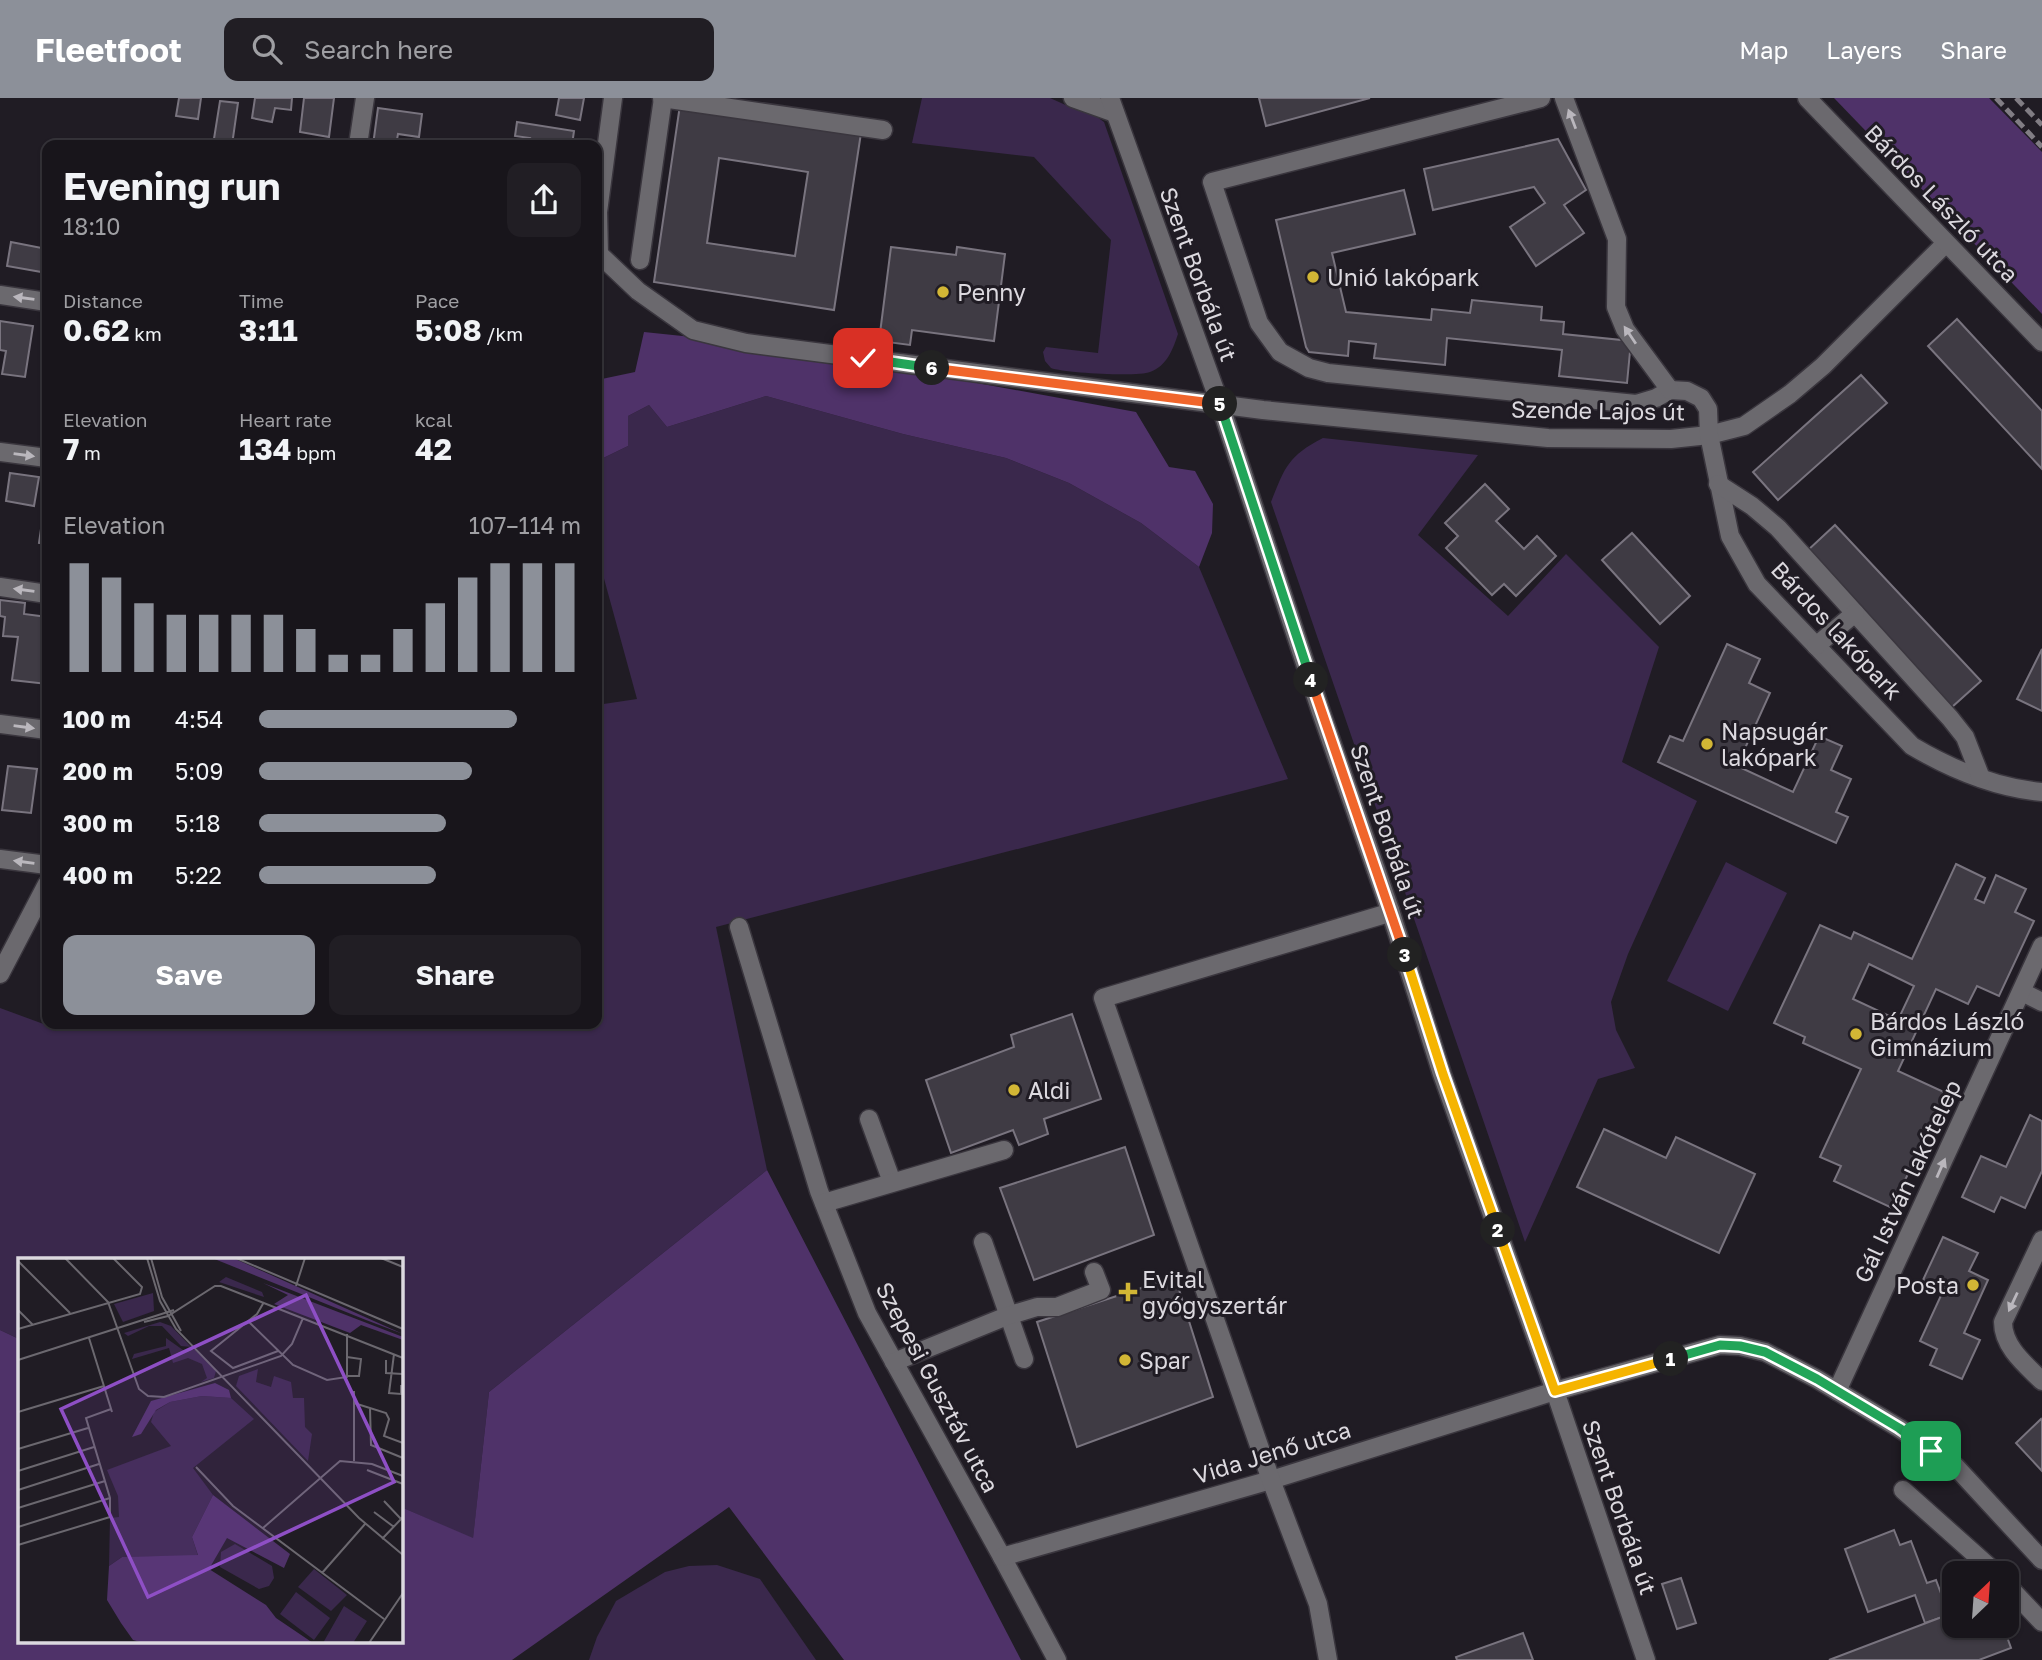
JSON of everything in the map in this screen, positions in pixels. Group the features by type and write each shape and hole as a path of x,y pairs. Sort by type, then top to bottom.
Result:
{"street":[{"path":"359,140 365,98"},
{"name":"Szende Lajos út","path":"602,179 612,98"},
{"path":"640,260 662,98 883,130"},
{"path":"1073,98 1113,106"},
{"path":"1541,98 1478,105 1212,182 1259,323 1280,352 1308,368 1328,373 1636,404 1670,390 1625,329 1616,307 1617,239 1564,98"},
{"name":"Bárdos László utca","path":"1807,98 2042,342"},
{"name":"Szent Borbála út","path":"1113,106 1220,404 1443,1074 1646,1660"},
{"name":"Szende Lajos út","path":"602,258 638,291 693,330 746,342 1220,404 1548,438 1649,439 1709,435 1744,426 1824,366 1945,244"},
{"path":"0,295 42,301"},
{"name":"Bárdos lakópark","path":"1670,390 1687,391 1701,398 1708,409 1709,435 1730,536 1757,584 1912,746 1937,760 1981,778 2042,792"},
{"path":"0,452 42,457"},
{"path":"1718,484 1752,506 1778,528 1855,613 1965,737 1981,778"},
{"path":"0,587 42,593"},
{"path":"1816,646 1855,613"},
{"path":"0,724 42,729"},
{"path":"0,859 42,865"},
{"path":"0,974 42,894"},
{"path":"1328,1660 1318,1604 1271,1480 1103,998 1382,915 1390,910"},
{"name":"Szepesi Gusztáv utca","path":"739,927 824,1203 867,1313 1057,1660"},
{"name":"Gál István lakótelep","path":"1837,1391 2042,946"},
{"path":"2022,992 2042,1002"},
{"path":"869,1119 892,1182"},
{"path":"824,1203 1004,1150"},
{"path":"2042,1240 2003,1322 2003,1332 2009,1344 2042,1381"},
{"path":"983,1241 1024,1359"},
{"path":"894,1362 1007,1316 1037,1307 1058,1307 1101,1290 1094,1272"},
{"name":"Vida Jenő utca","path":"1002,1556 1271,1480 1555,1391 1720,1345 1765,1352 1899,1428 1956,1467 2042,1560"},
{"path":"1903,1490 1983,1561"},
{"path":"2020,1599 2042,1622"}],"shaded area":[{"path":"922,98 1050,98 1079,111 1090,112 1104,122 1178,334 1161,366 1150,372 1131,374 1085,373 1051,368 1045,361 1043,352 1046,347 1098,353 1111,240 1034,157 912,143"},
{"path":"1834,98 1989,98 2042,152 2042,314"},
{"path":"644,332 769,345 1136,412 1169,467 1195,471 1213,504 1212,533 1199,567 1141,523 1069,483 1006,458 903,434 766,396 667,427 649,405 628,416 628,446 602,459 602,379 635,372"},
{"path":"766,396 903,434 1006,458 1069,483 1141,523 1199,567 1288,779 716,927 767,1170 489,1392 473,1539 402,1507 402,1258 18,1258 18,1339 0,1330 0,1008 42,1023 42,1029 602,1029 602,704 637,699 602,571 602,459 628,446 628,416 649,405 667,427"},
{"path":"1323,438 1478,455 1418,535 1508,616 1566,554 1659,647 1622,762 1697,801 1628,954 1611,1002 1616,1030 1635,1068 1598,1079 1525,1242 1271,502 1289,464 1302,451"},
{"path":"1726,862 1787,893 1728,1011 1667,981"},
{"path":"767,1170 1021,1660 844,1660 729,1507 512,1660 0,1660 0,1330 18,1339 18,1642 402,1642 402,1507 473,1538 489,1392"},
{"path":"717,1565 760,1579 816,1660 589,1660 597,1637 616,1601 665,1572 689,1566"}],"building":[{"path":"179,98 201,98 198,119 176,116"},
{"path":"255,98 292,98 291,110 275,108 272,122 252,118"},
{"path":"304,98 334,98 329,137 300,132"},
{"path":"559,98 584,98 580,120 556,115"},
{"path":"1259,98 1370,98 1266,126"},
{"path":"220,101 238,103 233,140 214,140"},
{"path":"680,105 861,133 834,310 654,282","holes":["719,158 808,172 795,256 707,243"]},
{"path":"378,108 422,114 419,137 398,134 397,140 374,140"},
{"path":"517,122 574,131 573,140 529,140 515,136"},
{"name":"Unió lakópark","path":"1558,139 1586,190 1564,205 1584,233 1536,266 1510,227 1545,203 1534,187 1433,210 1424,169"},
{"name":"Unió lakópark","path":"1404,190 1415,234 1332,253 1346,312 1431,320 1432,309 1470,313 1472,300 1542,307 1541,320 1564,322 1563,334 1631,341 1627,383 1559,376 1562,350 1447,338 1445,365 1374,358 1376,344 1349,341 1348,356 1309,352 1276,220"},
{"path":"11,242 42,248 42,272 7,266"},
{"name":"Penny","path":"891,247 956,255 957,247 1005,254 994,341 912,330 910,345 879,341"},
{"path":"1957,319 2042,411 2042,469 1928,346"},
{"path":"0,321 33,326 25,377 2,374 6,351 0,350"},
{"path":"1861,375 1887,403 1778,500 1753,472"},
{"path":"10,473 39,477 34,506 6,501"},
{"path":"1485,484 1509,509 1496,521 1524,549 1537,536 1556,556 1516,596 1504,584 1492,595 1446,548 1458,536 1445,523"},
{"path":"42,522 42,543 39,543"},
{"path":"1835,525 1981,681 1952,707 1807,551"},
{"path":"1632,533 1690,596 1660,624 1602,560"},
{"path":"0,600 25,603 24,614 42,616 42,683 12,680 18,637 3,636 5,617 0,616"},
{"name":"Napsugár lakópark","path":"1727,644 1760,659 1749,683 1770,693 1737,766 1793,792 1819,736 1842,746 1831,770 1851,779 1836,812 1848,817 1836,843 1658,762 1670,736 1683,741"},
{"path":"2042,649 2042,711 2017,699"},
{"path":"8,766 37,769 31,813 2,810"},
{"name":"Bárdos László Gimnázium","path":"1956,864 1985,878 1975,899 1984,903 1996,875 2026,889 2015,912 2034,921 1999,996 1977,986 1968,1004 1936,989 1898,1071 1946,1093 1892,1208 1834,1181 1841,1166 1820,1157 1861,1069 1803,1043 1805,1037 1774,1023 1820,925 1851,939 1854,932 1912,959","holes":["1869,964 1914,986 1898,1020 1853,999"]},
{"name":"Aldi","path":"1072,1014 1101,1099 1044,1119 1048,1134 1019,1145 1013,1130 951,1153 926,1080 1014,1047 1011,1035"},
{"path":"2030,1115 2042,1121 2042,1171 2025,1208 2001,1197 1994,1212 1962,1197 1981,1156 2006,1167"},
{"path":"1604,1129 1666,1158 1676,1137 1755,1174 1719,1253 1577,1187"},
{"path":"1125,1147 1154,1235 1034,1280 1000,1188"},
{"path":"1943,1237 1978,1253 1969,1271 1988,1280 1964,1333 1980,1340 1962,1379 1930,1365 1937,1349 1920,1341 1944,1289 1923,1280"},
{"name":"Spar","path":"1175,1277 1213,1397 1077,1447 1037,1322"},
{"path":"2041,1419 2042,1421 2042,1471 2016,1443"},
{"path":"1894,1530 1900,1545 1911,1541 1927,1583 1936,1580 1942,1596 1942,1617 1925,1623 1915,1595 1868,1612 1845,1549"},
{"path":"1681,1578 1696,1623 1677,1629 1662,1584"},
{"path":"1942,1617 1942,1638 2007,1638 2011,1648 1979,1660 1829,1660"},
{"path":"1523,1633 1533,1660 1457,1660 1456,1657"}],"railway":[{"path":"1996,98 2042,147"},
{"path":"2016,98 2042,125"}],"place":[{"name":"Unió lakópark","path":"1313,277"},
{"name":"Penny","path":"943,292"},
{"name":"Napsugár lakópark","path":"1707,744"},
{"name":"Bárdos László Gimnázium","path":"1856,1034"},
{"name":"Aldi","path":"1014,1090"},
{"name":"Posta","path":"1973,1285"},
{"name":"Evital gyógyszertár","path":"1128,1292"},
{"name":"Spar","path":"1125,1360"}],"route":[{"path":"863,358 1220,404 1443,1074 1555,1391 1720,1345 1740,1346 1765,1352 1790,1364 1899,1428 1931,1451"}]}
